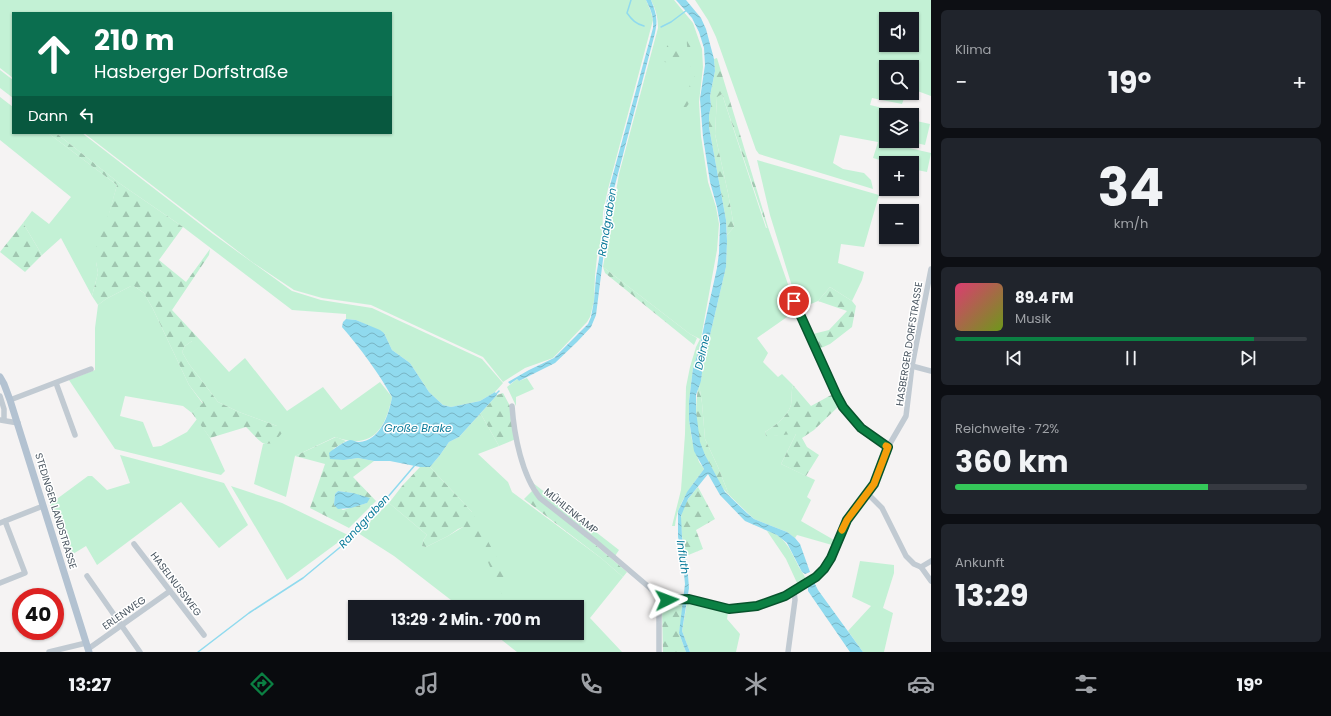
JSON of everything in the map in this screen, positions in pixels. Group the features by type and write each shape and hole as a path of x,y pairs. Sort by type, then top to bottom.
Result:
{"main road":[{"name":"STEDINGER LANDSTRASSE","path":"0,378 4,384 18,423 87,648"}],"street":[{"name":"HASBERGER DORFSTRASSE","path":"794,591 816,577 824,569 831,558 847,520 868,494 874,484 888,447 906,416 912,366 931,269"},
{"path":"794,301 843,407 861,428 888,447"},
{"path":"912,366 931,371"},
{"path":"10,400 91,369"},
{"path":"56,383 74,434"},
{"path":"0,396 4,409 2,420 18,423"},
{"name":"MÜHLENKAMP","path":"512,406 513,419 525,471 533,490 540,498 596,542 650,588 664,602"},
{"path":"868,494 882,508 906,556 914,564 921,567 931,581"},
{"path":"0,583 25,573 2,522 44,506"},
{"name":"HASELNUSSWEG","path":"134,544 204,635"},
{"path":"921,567 931,561"},
{"path":"87,576 140,652"},
{"name":"ERLENWEG","path":"87,648 170,591"},
{"path":"660,652 660,608 667,600 689,599 729,609 757,606 785,596 794,591 795,600 788,652"},
{"path":"49,652 87,648"}],"green space":[{"path":"0,0 646,0 653,20 603,212 602,240 597,257 594,301 590,317 553,358 525,368 503,382 483,357 371,305 322,298 294,290 252,262 85,134 392,134 392,12 12,12 12,77 0,68"},
{"path":"651,0 674,0 693,23 702,49 703,67 699,102 701,136 708,182 716,207 719,224 717,250 699,349 693,368 689,401 689,420 692,440 699,462 704,469 682,503 676,518 675,526 672,526 681,490 685,434 686,387 690,367 700,339 690,334 603,267 619,174 658,28 658,21"},
{"path":"695,0 931,0 931,96 919,92 919,60 879,60 879,99 872,98 870,105 883,108 879,108 879,148 909,148 931,153 927,172 919,170 919,156 879,156 879,160 873,158 878,142 840,135 833,163 843,169 864,173 871,180 873,189 759,154 756,150 716,37 708,20"},
{"path":"687,36 689,37 694,61 695,88 690,102 679,114 691,81"},
{"path":"673,42 679,46 684,54 682,60 671,64 662,61 663,53 669,43"},
{"path":"717,58 768,227 767,228 722,94 717,97 715,134 734,227 727,235 726,220 709,127 711,106 710,96 715,71 714,59"},
{"path":"0,70 12,79 12,97 0,88"},
{"path":"722,94 766,228 768,227 797,310 757,338 768,353 763,362 778,377 782,374 793,385 791,405 787,413 773,427 765,432 766,436 796,434 781,464 815,480 807,497 811,500 801,521 834,540 832,545 797,535 795,538 787,532 754,519 729,495 705,439 699,384 701,381 703,365 726,267 727,235 734,227 715,134 717,96"},
{"path":"0,97 12,106 12,134 49,134 117,185 96,262 98,273 92,296 61,238 42,255 23,223 32,211 49,224 71,197 0,140"},
{"path":"882,100 903,100 902,104"},
{"path":"919,122 930,124 925,145 919,144"},
{"path":"49,134 57,134 119,183 183,227 159,260 186,282 210,249 209,255 172,310 201,341 192,341 185,346 182,352 189,364 218,402 239,412 277,426 282,433 271,443 263,443 246,427 210,438 192,413 203,403 189,385 144,293 134,286 131,286 106,299 98,305 92,296 98,273 96,246 109,213 117,185"},
{"path":"57,134 83,134 213,234 292,291 321,300 372,308 482,359 503,383 495,392 480,401 451,407 443,405 429,392 410,363 392,350 384,333 356,320 346,319 346,314 292,310 183,227 119,183"},
{"path":"757,160 879,195 864,247 841,244 838,263 864,272 862,280 852,301 830,287 818,301 799,309 770,215"},
{"path":"23,223 42,255 25,272 0,252"},
{"path":"603,267 697,338 694,345 605,273"},
{"path":"131,286 134,286 144,293 189,385 203,404 192,413 183,406 125,396 120,416 143,422 153,447 161,446 187,432 197,419 210,438 225,471 221,475 115,449 69,380 95,370 95,328 98,305 106,299"},
{"path":"830,287 852,301 856,306 852,327 830,344 819,349 813,334 829,330 847,311 818,301"},
{"path":"192,341 201,341 229,372 245,358 287,411 323,387 341,410 380,382 392,397 389,409 380,428 374,435 367,439 358,441 335,437 295,456 286,497 254,484 263,444 269,444 277,426 239,412 218,402 189,364 182,352 185,346"},
{"path":"527,378 534,389 516,397 516,406 507,387 517,379 519,381"},
{"path":"699,384 705,439 729,495 724,490 704,454 700,443 696,414"},
{"path":"793,385 811,406 833,394 840,405 814,430 802,438 807,447 819,455 806,476 781,464 796,434 766,436 765,432 773,427 787,413 791,405"},
{"path":"503,393 510,406 516,439 499,446 482,416 479,415 497,395"},
{"path":"479,415 482,416 499,446 478,454 508,482 512,492 601,558 623,577 590,618 622,652 517,652 502,640 584,640 584,600 451,600 394,556 358,533 389,503 427,535 422,546 426,547 463,527 472,512 430,467 449,442 459,437"},
{"path":"336,437 346,441 333,449 344,460 358,458 374,461 353,477 376,501 349,528 310,508 325,464 295,456","holes":["338,491 353,493 367,503 343,510 334,505 335,494"]},
{"path":"120,455 224,483 248,525 219,548 181,502 97,565 86,546 68,557 50,504 88,476 92,476 107,490 130,483"},
{"path":"420,467 430,467 472,512 508,578 505,594 502,594 484,553 463,527 426,547 422,546 427,535 389,503 402,486"},
{"path":"533,483 619,550 615,556 543,499"},
{"path":"231,486 282,503 348,535 287,580"},
{"path":"698,487 715,519 696,530 703,549 686,556 681,528 681,516 687,501"},
{"path":"532,491 627,572 623,577 601,558 524,499"},
{"path":"767,531 778,536 786,543 806,580 798,585 786,559"},
{"path":"860,561 894,565 894,573 883,608 893,613 884,652 863,652 848,631 871,606 852,597"},
{"path":"669,602 684,602 679,633 686,652 663,652 662,609"},
{"path":"687,603 728,612 727,619 740,634 736,652 690,652 682,631"}],"water":[{"path":"646,0 651,0 653,5 656,16 656,28 610,204 596,315 591,327 555,363 519,381 517,379 510,384 508,382 554,358 588,324 591,317 609,189 653,28 652,14"},
{"path":"676,0 686,0 701,18 706,29 714,59 715,71 710,96 711,106 709,127 726,220 726,267 703,365 701,381 696,395 696,411 700,442 705,455 725,492 754,519 787,532 795,538 800,544 810,572 805,574 802,572 787,543 777,535 745,521 720,495 708,474 688,499 681,516 682,537 687,563 689,588 682,631 690,652 686,652 679,633 685,584 682,554 678,537 678,511 687,492 704,469 694,451 689,420 689,401 693,368 699,349 717,268 720,224 710,182 703,137 700,99 705,65 704,48 699,32 692,18"},
{"name":"Große Brake","path":"346,319 356,320 384,333 392,350 410,363 429,392 443,405 451,407 480,401 495,392 497,395 459,437 449,442 430,467 420,467 390,461 374,461 358,458 344,460 330,459 329,453 342,443 350,440 359,442 366,441 378,432 386,419 392,397 369,361 342,327 343,322"},
{"path":"338,491 353,493 370,498 367,503 351,508 338,509 334,505 335,494"},
{"path":"811,576 818,590 863,652 850,652 808,591 806,578"}],"waterway":[{"path":"631,0 627,13 634,21 644,26"},
{"path":"661,27 671,22 687,10"},
{"name":"Randgraben","path":"495,395 499,391"},
{"name":"Randgraben","path":"198,652 249,613 303,578 350,539 415,465"}],"slow traffic":[{"path":"842,530 847,520 868,494 874,484 888,447 886,446"}],"route":[{"path":"667,600 689,599 729,609 757,606 785,596 816,577 824,569 831,558 847,520 868,494 874,484 888,447 861,428 843,407 794,301"}],"water label":[{"name":"Delme","path":"702,352"},
{"name":"Influth","path":"683,557"}]}
